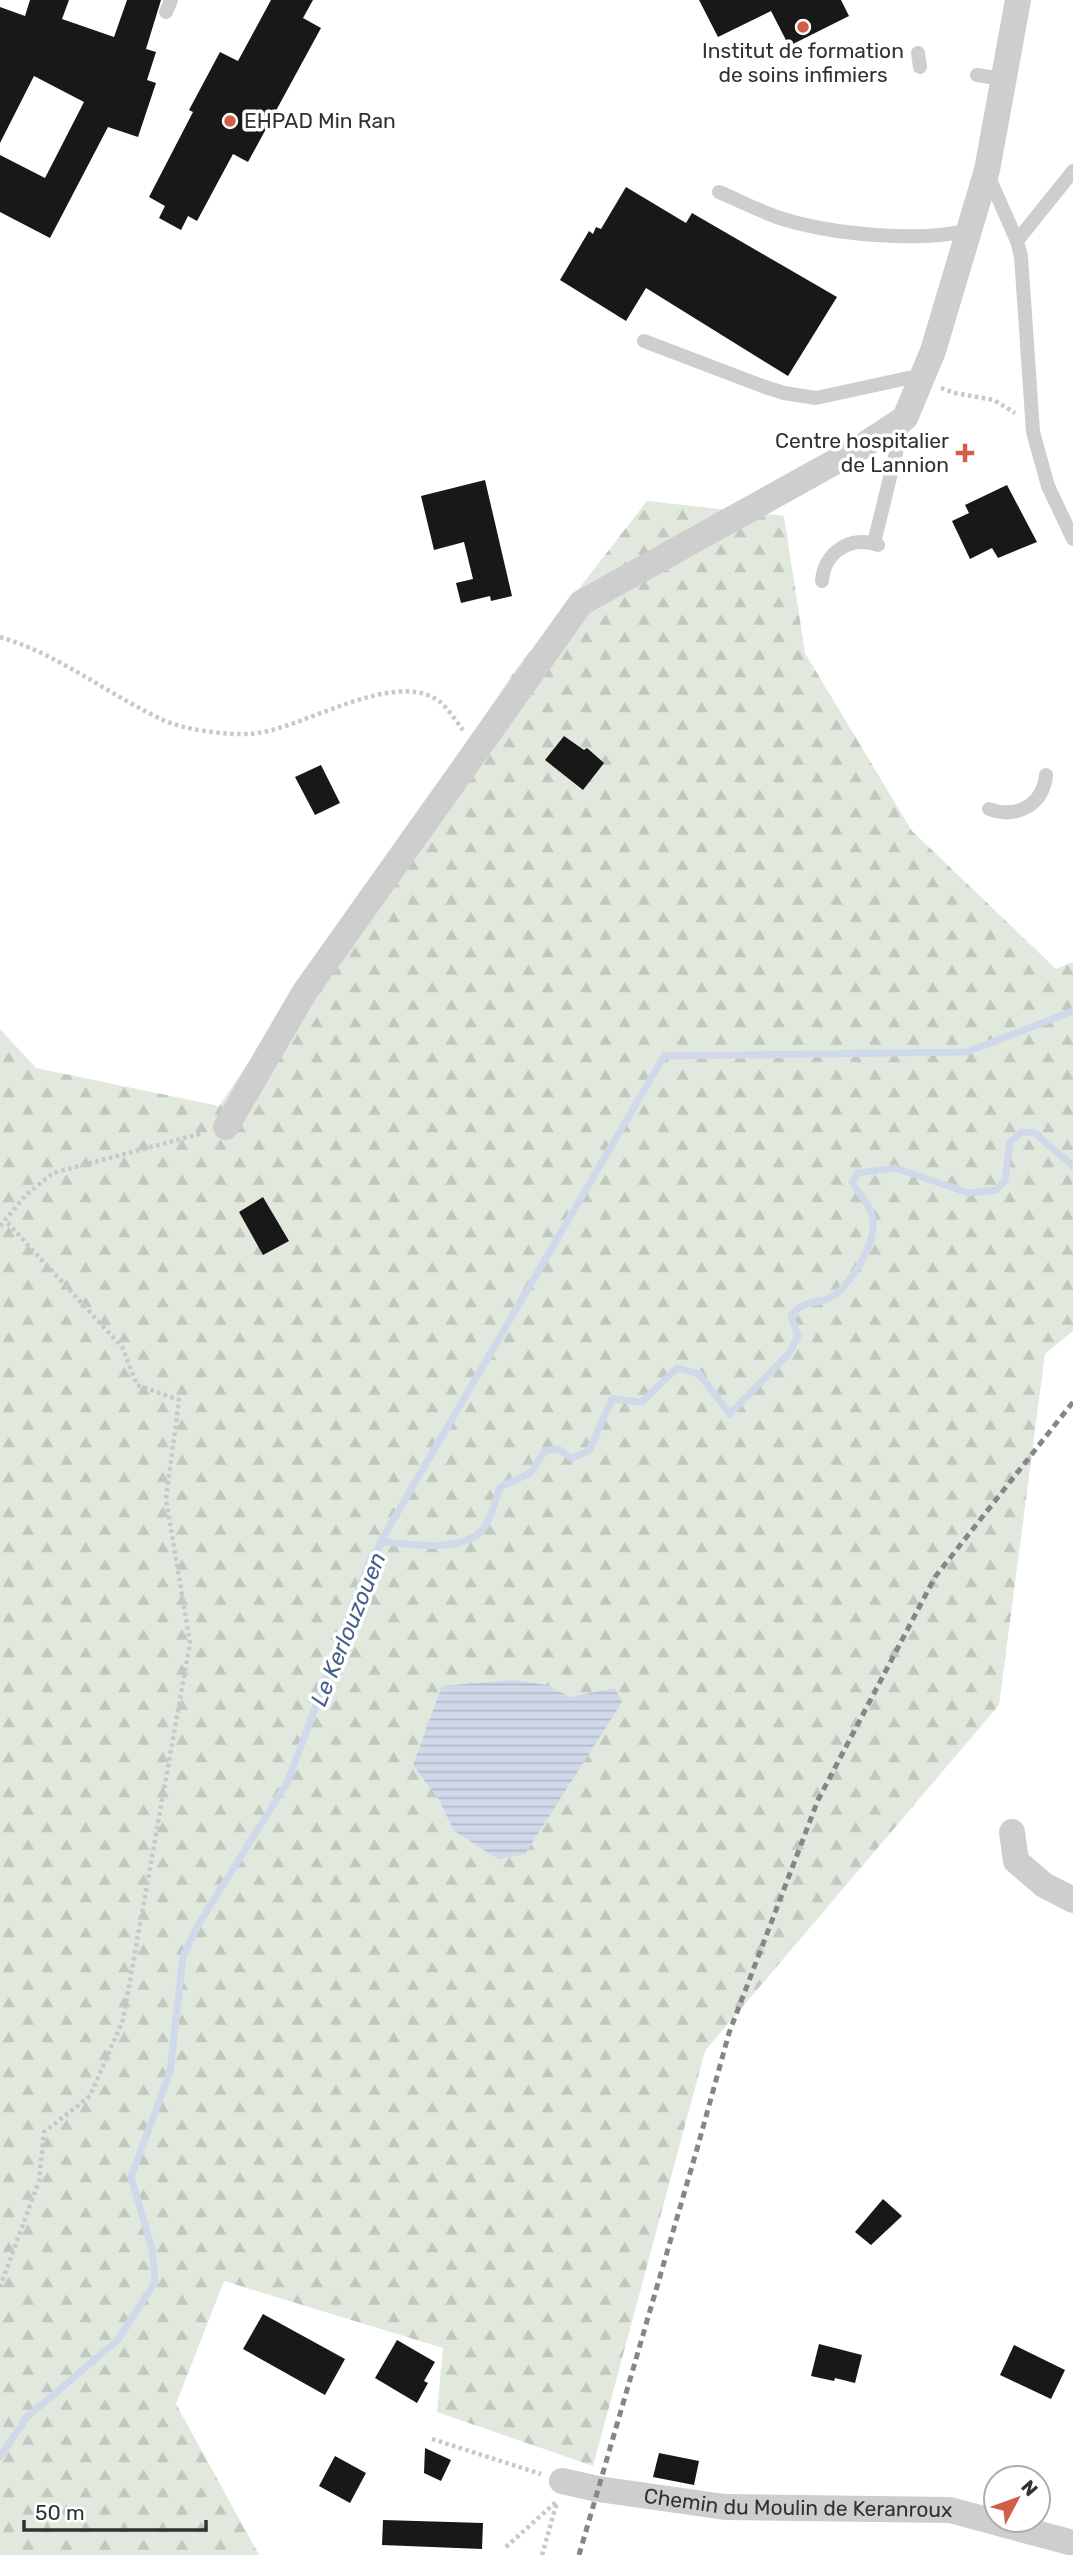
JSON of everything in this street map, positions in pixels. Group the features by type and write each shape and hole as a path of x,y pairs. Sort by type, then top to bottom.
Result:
{"street":[{"path":"226,1127 304,993 581,603 858,449 905,418 933,351 987,170 1018,0"},
{"path":"1012,1832 1016,1861 1044,1885 1073,1900"},
{"name":"Chemin du Moulin de Keranroux","path":"559,2491 598,2489 725,2507 950,2511 1073,2543"}],"lane":[{"path":"976,75 1003,79"},
{"path":"987,170 1021,256 1032,424 1048,486 1073,539"},
{"path":"1017,241 1073,171"},
{"path":"719,192 782,219 827,229 892,236 954,234 969,230"},
{"path":"644,341 765,387 816,398 908,378 921,379"},
{"path":"822,581 827,562 842,547 863,542 876,544 905,418"},
{"path":"989,809 1011,813 1031,805 1044,788 1046,775"}],"path":[{"path":"921,379 955,393 994,400 1032,424"},
{"path":"0,637 28,645 163,720 208,731 250,734 292,724 377,693 414,691 439,701 477,746"},
{"path":"0,1226 26,1195 52,1173 226,1127"},
{"path":"0,2287 39,2181 44,2132 90,2096 122,2020 190,1643 166,1499 179,1400 137,1385 122,1347 5,1220"},
{"path":"432,2440 559,2491"},
{"path":"506,2547 559,2491"},
{"path":"542,2555 559,2491"}],"green space":[{"path":"647,501 784,516 805,653 912,831 1056,969 1073,962 1073,1331 1045,1354 999,1705 705,2051 593,2466 437,2412 443,2348 224,2281 176,2404 259,2555 0,2555 0,1029 36,1068 219,1106 514,672"}],"water":[{"path":"514,1680 547,1685 570,1697 615,1688 622,1702 525,1854 498,1859 454,1831 439,1800 413,1765 442,1686"}],"building":[{"path":"30,0 69,0 62,19 114,37 127,0 161,0 146,49 156,52 147,80 156,83 138,137 108,127 50,238 0,212 0,155 45,178 84,102 34,76 0,143 0,7 25,16"},
{"path":"271,0 313,0 303,18 321,28 248,162 233,154 197,221 188,216 181,230 159,218 165,206 149,197 193,112 189,110 220,52 238,61"},
{"name":"Institut de formation de soins infimiers","path":"699,0 841,0 849,16 789,46 771,11 718,37"},
{"path":"626,187 686,223 692,213 837,297 788,376 646,288 626,321 560,280 589,231 593,234 596,227 601,229"},
{"path":"485,480 512,596 491,601 490,596 461,603 456,583 473,579 464,542 434,550 421,496"},
{"path":"1007,485 1037,542 998,558 992,548 970,559 952,521 969,513 965,505"},
{"path":"564,736 584,750 587,748 604,763 583,790 545,760"},
{"path":"321,765 340,803 315,815 295,777"},
{"path":"263,1197 289,1241 263,1255 239,1212"},
{"path":"883,2199 902,2216 871,2245 855,2232"},
{"path":"263,2314 345,2359 325,2395 243,2349"},
{"path":"397,2340 435,2362 424,2381 428,2383 417,2403 375,2378"},
{"path":"819,2344 862,2355 855,2383 811,2376"},
{"path":"1014,2345 1065,2370 1051,2399 1000,2375"},
{"path":"425,2448 451,2460 441,2481 424,2473"},
{"path":"659,2453 699,2461 694,2485 653,2477"},
{"path":"335,2456 366,2473 350,2503 319,2486"},
{"path":"383,2520 483,2523 482,2549 382,2545"}],"waterway":[{"path":"379,1544 664,1056 967,1052 1073,1011"},
{"name":"Le Kerlouzouen","path":"0,2457 27,2417 118,2340 155,2282 152,2249 131,2177 170,2072 183,1956 198,1925 288,1781 370,1560 383,1542 436,1546 475,1536 487,1524 500,1487 530,1473 545,1451 558,1449 572,1458 589,1451 612,1399 642,1402 677,1368 699,1374 730,1414 789,1353 798,1336 791,1316 796,1310 806,1304 827,1299 841,1290 863,1259 872,1236 873,1225 872,1215 852,1182 858,1173 895,1168 969,1193 996,1190 1005,1181 1010,1142 1022,1132 1035,1133 1073,1166"}],"railway":[{"path":"579,2555 729,2033 818,1800 935,1577 1073,1402"}],"place":[{"name":"Institut de formation de soins infimiers","path":"803,27"},
{"name":"EHPAD Min Ran","path":"230,121"},
{"name":"Centre hospitalier de Lannion","path":"965,453"}]}
